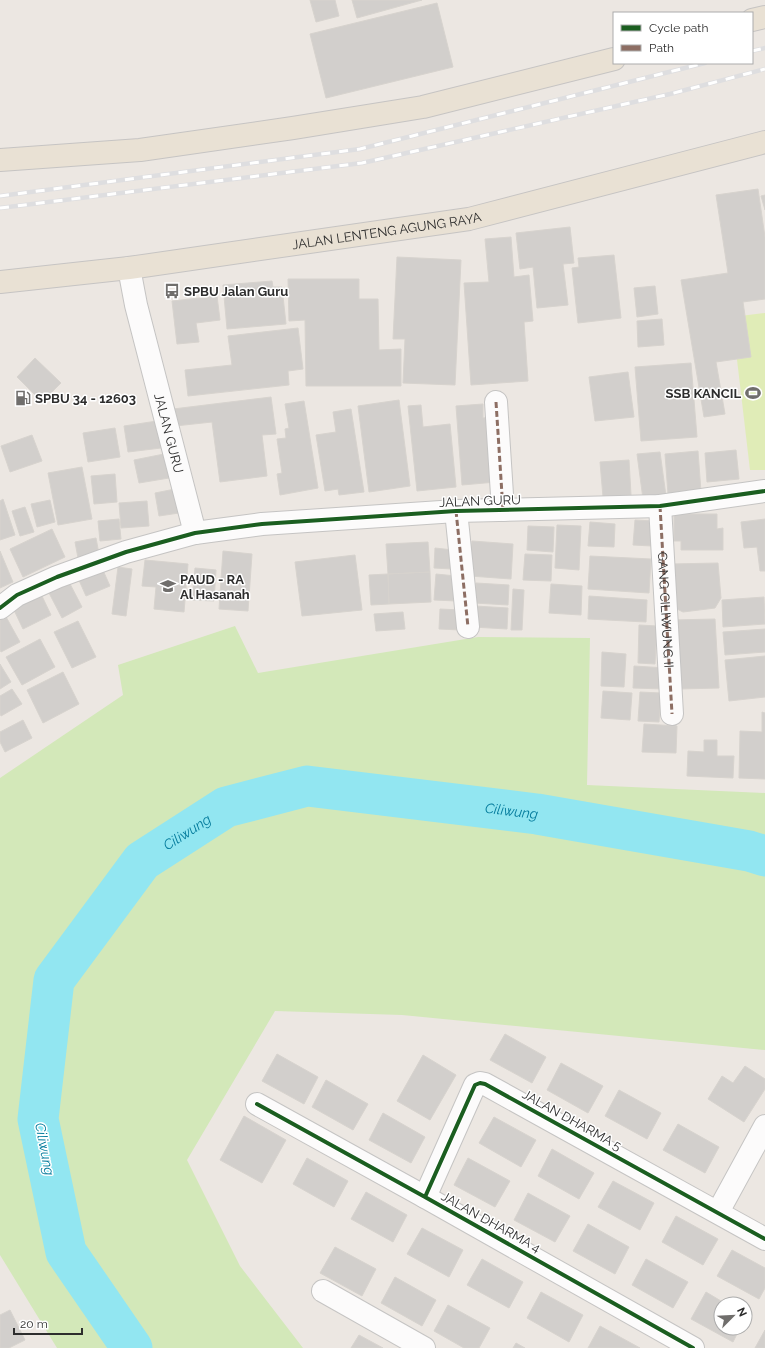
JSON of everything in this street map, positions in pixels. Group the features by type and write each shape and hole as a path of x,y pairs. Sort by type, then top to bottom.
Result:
{"main road":[{"path":"753,20 765,17"},
{"path":"0,160 140,150 308,126 423,107 613,59"},
{"name":"JALAN LENTENG AGUNG RAYA","path":"0,282 129,268 469,219 765,142"}],"street":[{"name":"JALAN GURU","path":"129,268 136,305 195,533 262,524 456,511 660,506 765,491"},
{"path":"496,402 503,510"},
{"name":"GANG CILIWUNG II","path":"660,506 672,714"},
{"path":"456,511 468,627"},
{"path":"0,608 17,595 57,576 126,552 195,533"},
{"name":"JALAN DHARMA 5","path":"425,1197 475,1085 480,1083 493,1088 765,1239"},
{"name":"JALAN DHARMA 4","path":"257,1104 693,1348"},
{"path":"718,1212 765,1126"},
{"path":"323,1291 424,1348"}],"green space":[{"name":"SSB KANCIL","path":"765,313 765,470 750,470 732,317"},
{"path":"235,626 258,673 478,637 590,638 587,785 765,793 765,1050 402,1015 275,1011 187,1160 240,1266 303,1348 57,1348 0,1255 0,778 123,695 118,665"}],"building":[{"path":"310,0 335,0 339,16 316,22"},
{"path":"352,0 422,0 357,18"},
{"path":"437,3 453,67 326,98 310,34"},
{"path":"758,189 765,237 765,299 743,302 751,357 716,362 725,414 704,417 681,280 728,273 716,195"},
{"path":"765,195 765,210 761,196"},
{"path":"570,227 574,263 563,264 568,305 537,308 533,267 520,269 516,233"},
{"path":"511,237 514,277 529,275 533,321 524,322 528,381 471,385 464,283 489,282 485,239"},
{"path":"614,255 621,318 578,323 572,268 579,267 578,258"},
{"path":"397,257 461,260 455,385 403,383 405,339 393,339"},
{"path":"288,279 359,279 359,299 378,299 379,350 401,349 401,386 306,386 305,320 289,321"},
{"path":"272,281 273,287 282,287 286,324 227,329 223,285"},
{"path":"655,286 658,314 637,317 634,288"},
{"path":"217,296 220,320 196,323 199,342 177,344 172,301"},
{"path":"662,319 664,345 638,347 637,321"},
{"path":"298,328 303,369 288,371 289,385 188,396 185,370 232,365 228,336"},
{"path":"35,358 61,383 42,402 17,377"},
{"path":"691,363 697,437 641,441 635,367"},
{"path":"628,372 634,417 595,421 589,377"},
{"path":"271,397 276,434 262,435 267,476 220,482 212,422 175,426 173,409"},
{"path":"399,400 410,486 369,492 358,406"},
{"path":"304,401 318,488 280,495 277,474 282,473 277,439 286,438 285,429 289,428 285,404"},
{"path":"483,404 483,418 491,417 496,482 462,485 456,406"},
{"path":"421,405 423,427 450,424 456,487 417,491 408,406"},
{"path":"351,409 364,492 339,495 338,489 325,491 316,435 336,432 333,412"},
{"path":"157,421 161,448 128,452 124,426"},
{"path":"115,428 120,457 88,462 83,433"},
{"path":"32,435 42,461 10,472 1,446"},
{"path":"736,450 739,479 707,482 705,453"},
{"path":"698,451 701,492 668,494 665,454"},
{"path":"660,452 666,496 643,499 637,454"},
{"path":"164,454 169,478 139,483 134,460"},
{"path":"629,460 631,495 603,497 600,462"},
{"path":"82,467 92,519 58,525 48,473"},
{"path":"115,474 117,502 94,504 91,476"},
{"path":"175,489 179,513 159,516 155,493"},
{"path":"3,499 15,535 0,540 0,501"},
{"path":"50,500 55,522 37,527 31,504"},
{"path":"147,501 149,526 121,528 119,503"},
{"path":"25,507 34,532 20,536 12,511"},
{"path":"674,514 717,514 717,529 723,528 723,550 681,550 681,541 674,541"},
{"path":"119,519 121,539 100,541 98,521"},
{"path":"765,519 765,571 760,571 757,547 744,548 741,522"},
{"path":"635,520 654,521 652,546 633,545"},
{"path":"590,522 615,524 614,547 588,546"},
{"path":"557,525 581,526 579,570 555,568"},
{"path":"528,526 554,527 553,552 527,550"},
{"path":"52,529 65,557 23,577 10,549"},
{"path":"96,538 99,554 78,558 75,542"},
{"path":"472,541 513,544 511,579 470,576"},
{"path":"428,542 430,572 388,574 386,544"},
{"path":"435,548 453,550 452,569 434,568"},
{"path":"0,551 13,582 0,588"},
{"path":"223,551 252,554 248,611 219,609"},
{"path":"525,554 552,555 551,581 523,580"},
{"path":"355,555 362,610 302,616 295,562"},
{"path":"590,556 651,559 649,593 588,589"},
{"name":"PAUD - RA Al Hasanah","path":"145,560 188,564 184,612 154,609 156,587 142,586"},
{"path":"718,563 721,598 715,608 683,612 671,606 671,564"},
{"path":"118,567 132,569 126,616 112,614"},
{"path":"102,568 110,586 86,596 78,578"},
{"path":"195,568 216,570 214,601 192,600"},
{"path":"430,572 431,602 389,604 388,574"},
{"path":"388,574 389,604 371,605 369,575"},
{"path":"436,574 456,576 457,601 434,600"},
{"path":"68,580 82,607 62,618 48,591"},
{"path":"476,583 509,585 508,605 475,603"},
{"path":"551,584 582,586 581,615 549,613"},
{"path":"513,589 524,590 522,630 511,630"},
{"path":"41,594 51,615 23,629 13,608"},
{"path":"589,596 647,600 646,622 588,619"},
{"path":"764,597 765,624 723,627 722,600"},
{"path":"475,606 508,608 507,629 473,627"},
{"path":"440,609 461,610 460,630 439,629"},
{"path":"403,612 405,629 376,631 374,614"},
{"path":"5,615 20,642 1,652 0,618"},
{"path":"715,619 719,688 679,689 673,620"},
{"path":"78,621 96,657 72,668 54,632"},
{"path":"639,625 657,626 655,664 638,663"},
{"path":"765,629 765,652 725,655 723,632"},
{"path":"40,639 55,667 22,685 6,657"},
{"path":"602,652 626,654 624,687 601,686"},
{"path":"765,656 765,697 729,701 725,660"},
{"path":"0,664 11,682 0,689"},
{"path":"634,666 666,668 665,689 633,688"},
{"path":"63,672 79,704 43,723 27,690"},
{"path":"12,689 22,704 1,716 0,696"},
{"path":"603,691 632,693 630,720 601,718"},
{"path":"640,692 661,693 659,722 638,721"},
{"path":"762,712 765,713 765,779 739,778 740,731 762,732"},
{"path":"23,720 32,738 5,752 0,742 0,732"},
{"path":"644,724 677,726 676,753 642,752"},
{"path":"704,740 717,740 717,756 734,756 733,778 687,776 688,751 704,752"},
{"path":"505,1034 546,1057 532,1083 490,1060"},
{"path":"277,1054 318,1077 304,1104 262,1081"},
{"path":"423,1055 456,1075 430,1120 397,1101"},
{"path":"561,1063 603,1086 588,1113 547,1090"},
{"path":"745,1066 765,1079 765,1089 744,1122 708,1099 722,1076 733,1083"},
{"path":"326,1080 368,1104 353,1130 312,1107"},
{"path":"619,1090 661,1113 647,1139 605,1116"},
{"path":"383,1113 425,1137 411,1163 369,1140"},
{"path":"244,1116 286,1140 262,1183 220,1160"},
{"path":"494,1117 536,1140 521,1167 479,1143"},
{"path":"678,1124 719,1147 705,1173 663,1150"},
{"path":"552,1149 594,1173 579,1199 538,1176"},
{"path":"307,1158 348,1181 334,1207 293,1184"},
{"path":"468,1158 510,1181 495,1207 454,1185"},
{"path":"613,1181 654,1203 640,1230 598,1207"},
{"path":"366,1192 407,1215 393,1242 351,1219"},
{"path":"528,1193 570,1216 555,1242 514,1220"},
{"path":"676,1216 718,1239 703,1265 662,1242"},
{"path":"588,1224 629,1247 615,1274 573,1251"},
{"path":"422,1228 463,1250 449,1277 407,1254"},
{"path":"335,1247 376,1269 362,1296 320,1273"},
{"path":"732,1250 765,1268 765,1288 759,1299 717,1276"},
{"path":"482,1259 523,1282 509,1308 467,1285"},
{"path":"646,1259 688,1282 673,1308 632,1285"},
{"path":"395,1277 436,1300 422,1326 381,1303"},
{"path":"541,1292 583,1315 569,1342 527,1318"},
{"path":"706,1292 713,1296 713,1331 691,1319"},
{"path":"448,1305 490,1328 479,1348 464,1348 434,1331"},
{"path":"10,1310 25,1340 9,1348 0,1348 0,1315"},
{"path":"600,1326 640,1348 588,1348"},
{"path":"765,1330 765,1348 755,1348"},
{"path":"359,1335 383,1348 351,1348"},
{"path":"722,1336 736,1336 733,1342"},
{"path":"516,1343 525,1348 513,1348"}],"waterway":[{"name":"Ciliwung","path":"132,1348 66,1252 38,1119 54,980 142,861 226,807 307,786 537,814 749,851 765,856"}],"railway":[{"path":"753,51 765,48"},
{"path":"0,196 360,149 701,64"},
{"path":"0,208 362,163 670,94 765,69"}],"marked path":[{"path":"496,402 503,510"},
{"path":"660,506 672,714"},
{"path":"456,511 468,627"}],"cycle path":[{"path":"0,608 17,595 57,577 126,552 195,533 262,524 456,511 660,506 765,491"},
{"path":"425,1197 475,1085 480,1083 485,1084 765,1239"},
{"path":"257,1104 693,1348"}],"place":[{"name":"SPBU Jalan Guru","path":"172,291"},
{"name":"SSB KANCIL","path":"753,393"},
{"name":"SPBU 34 - 12603","path":"23,398"},
{"name":"PAUD - RA Al Hasanah","path":"168,586"}]}
